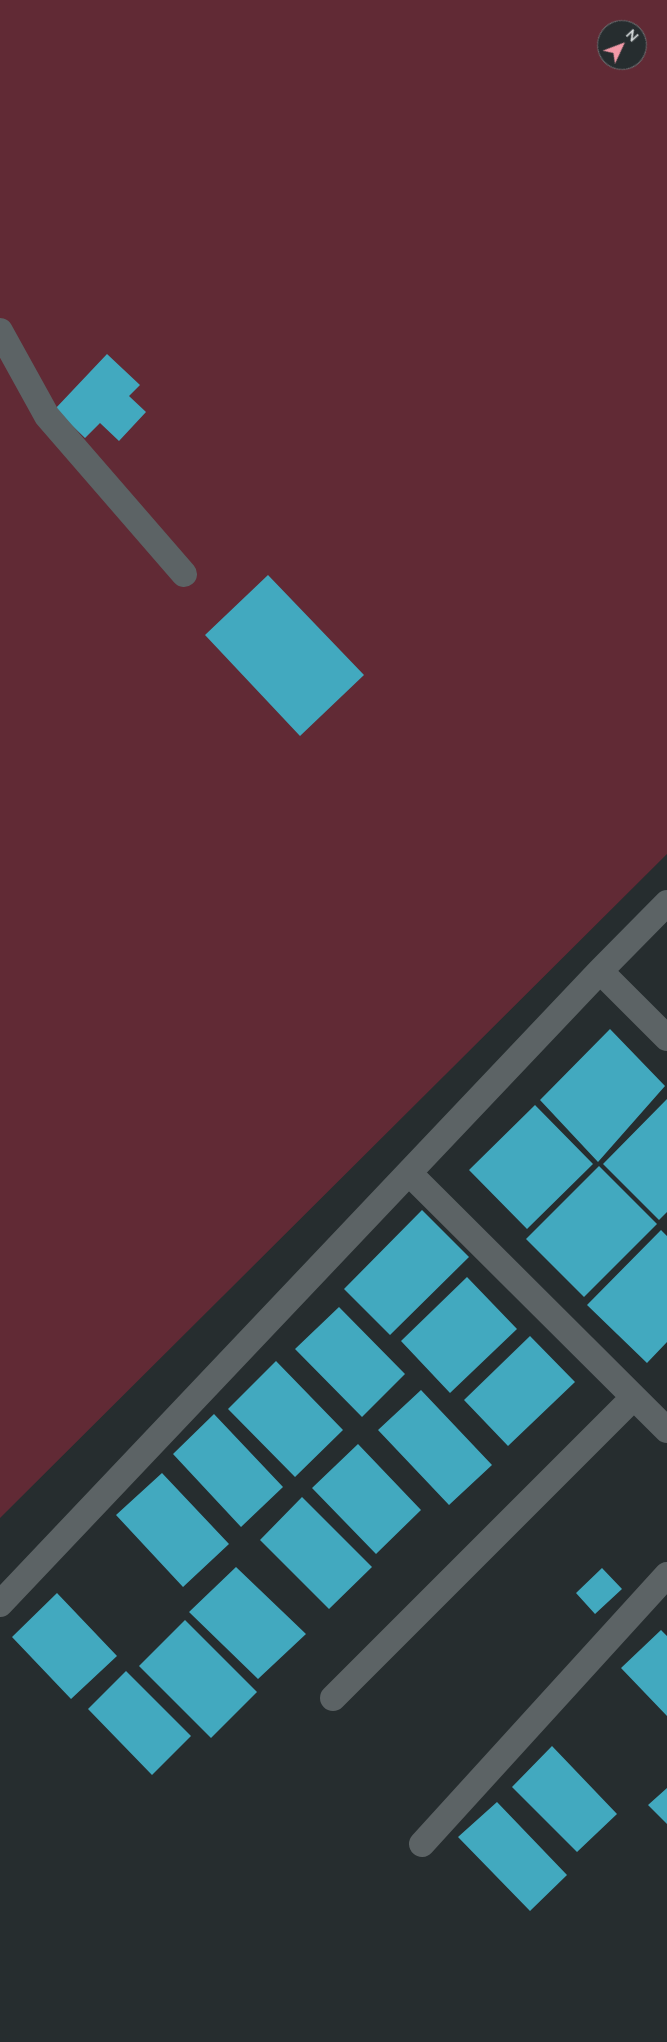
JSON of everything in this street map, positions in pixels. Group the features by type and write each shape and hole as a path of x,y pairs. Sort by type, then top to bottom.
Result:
{"street":[{"path":"0,331 48,416 184,574"},
{"path":"0,1604 600,971 667,903"},
{"path":"600,971 667,1038"},
{"path":"409,1173 667,1430"},
{"path":"333,1698 634,1398"},
{"path":"422,1844 667,1575"}],"shaded area":[{"path":"0,0 667,0 667,854 0,1518"}],"building":[{"path":"107,354 140,385 129,396 146,412 119,441 100,423 85,438 55,409"},
{"path":"268,575 364,675 300,736 205,635"},
{"path":"610,1029 665,1086 598,1162 540,1100"},
{"path":"667,1099 667,1212 659,1220 603,1164"},
{"path":"535,1105 593,1164 527,1229 469,1170"},
{"path":"599,1166 657,1224 584,1297 526,1239"},
{"path":"422,1210 469,1257 390,1335 344,1289"},
{"path":"661,1230 667,1236 667,1342 647,1363 587,1305"},
{"path":"467,1277 517,1329 450,1393 401,1341"},
{"path":"339,1307 405,1374 362,1417 295,1349"},
{"path":"530,1336 575,1382 508,1446 464,1400"},
{"path":"276,1361 343,1430 295,1477 228,1409"},
{"path":"421,1390 492,1465 449,1505 378,1430"},
{"path":"214,1414 283,1487 241,1527 173,1454"},
{"path":"358,1444 421,1510 376,1554 312,1488"},
{"path":"162,1473 229,1544 183,1587 116,1515"},
{"path":"302,1497 372,1567 329,1609 260,1540"},
{"path":"236,1567 306,1634 258,1679 189,1612"},
{"path":"602,1568 622,1589 595,1614 576,1593"},
{"path":"57,1593 117,1656 71,1699 12,1637"},
{"path":"185,1620 257,1692 211,1738 139,1666"},
{"path":"661,1630 667,1636 667,1716 621,1668"},
{"path":"126,1671 191,1736 152,1775 88,1709"},
{"path":"552,1746 617,1814 577,1852 512,1787"},
{"path":"667,1788 667,1824 648,1805"},
{"path":"497,1802 567,1875 530,1911 458,1837"}]}
